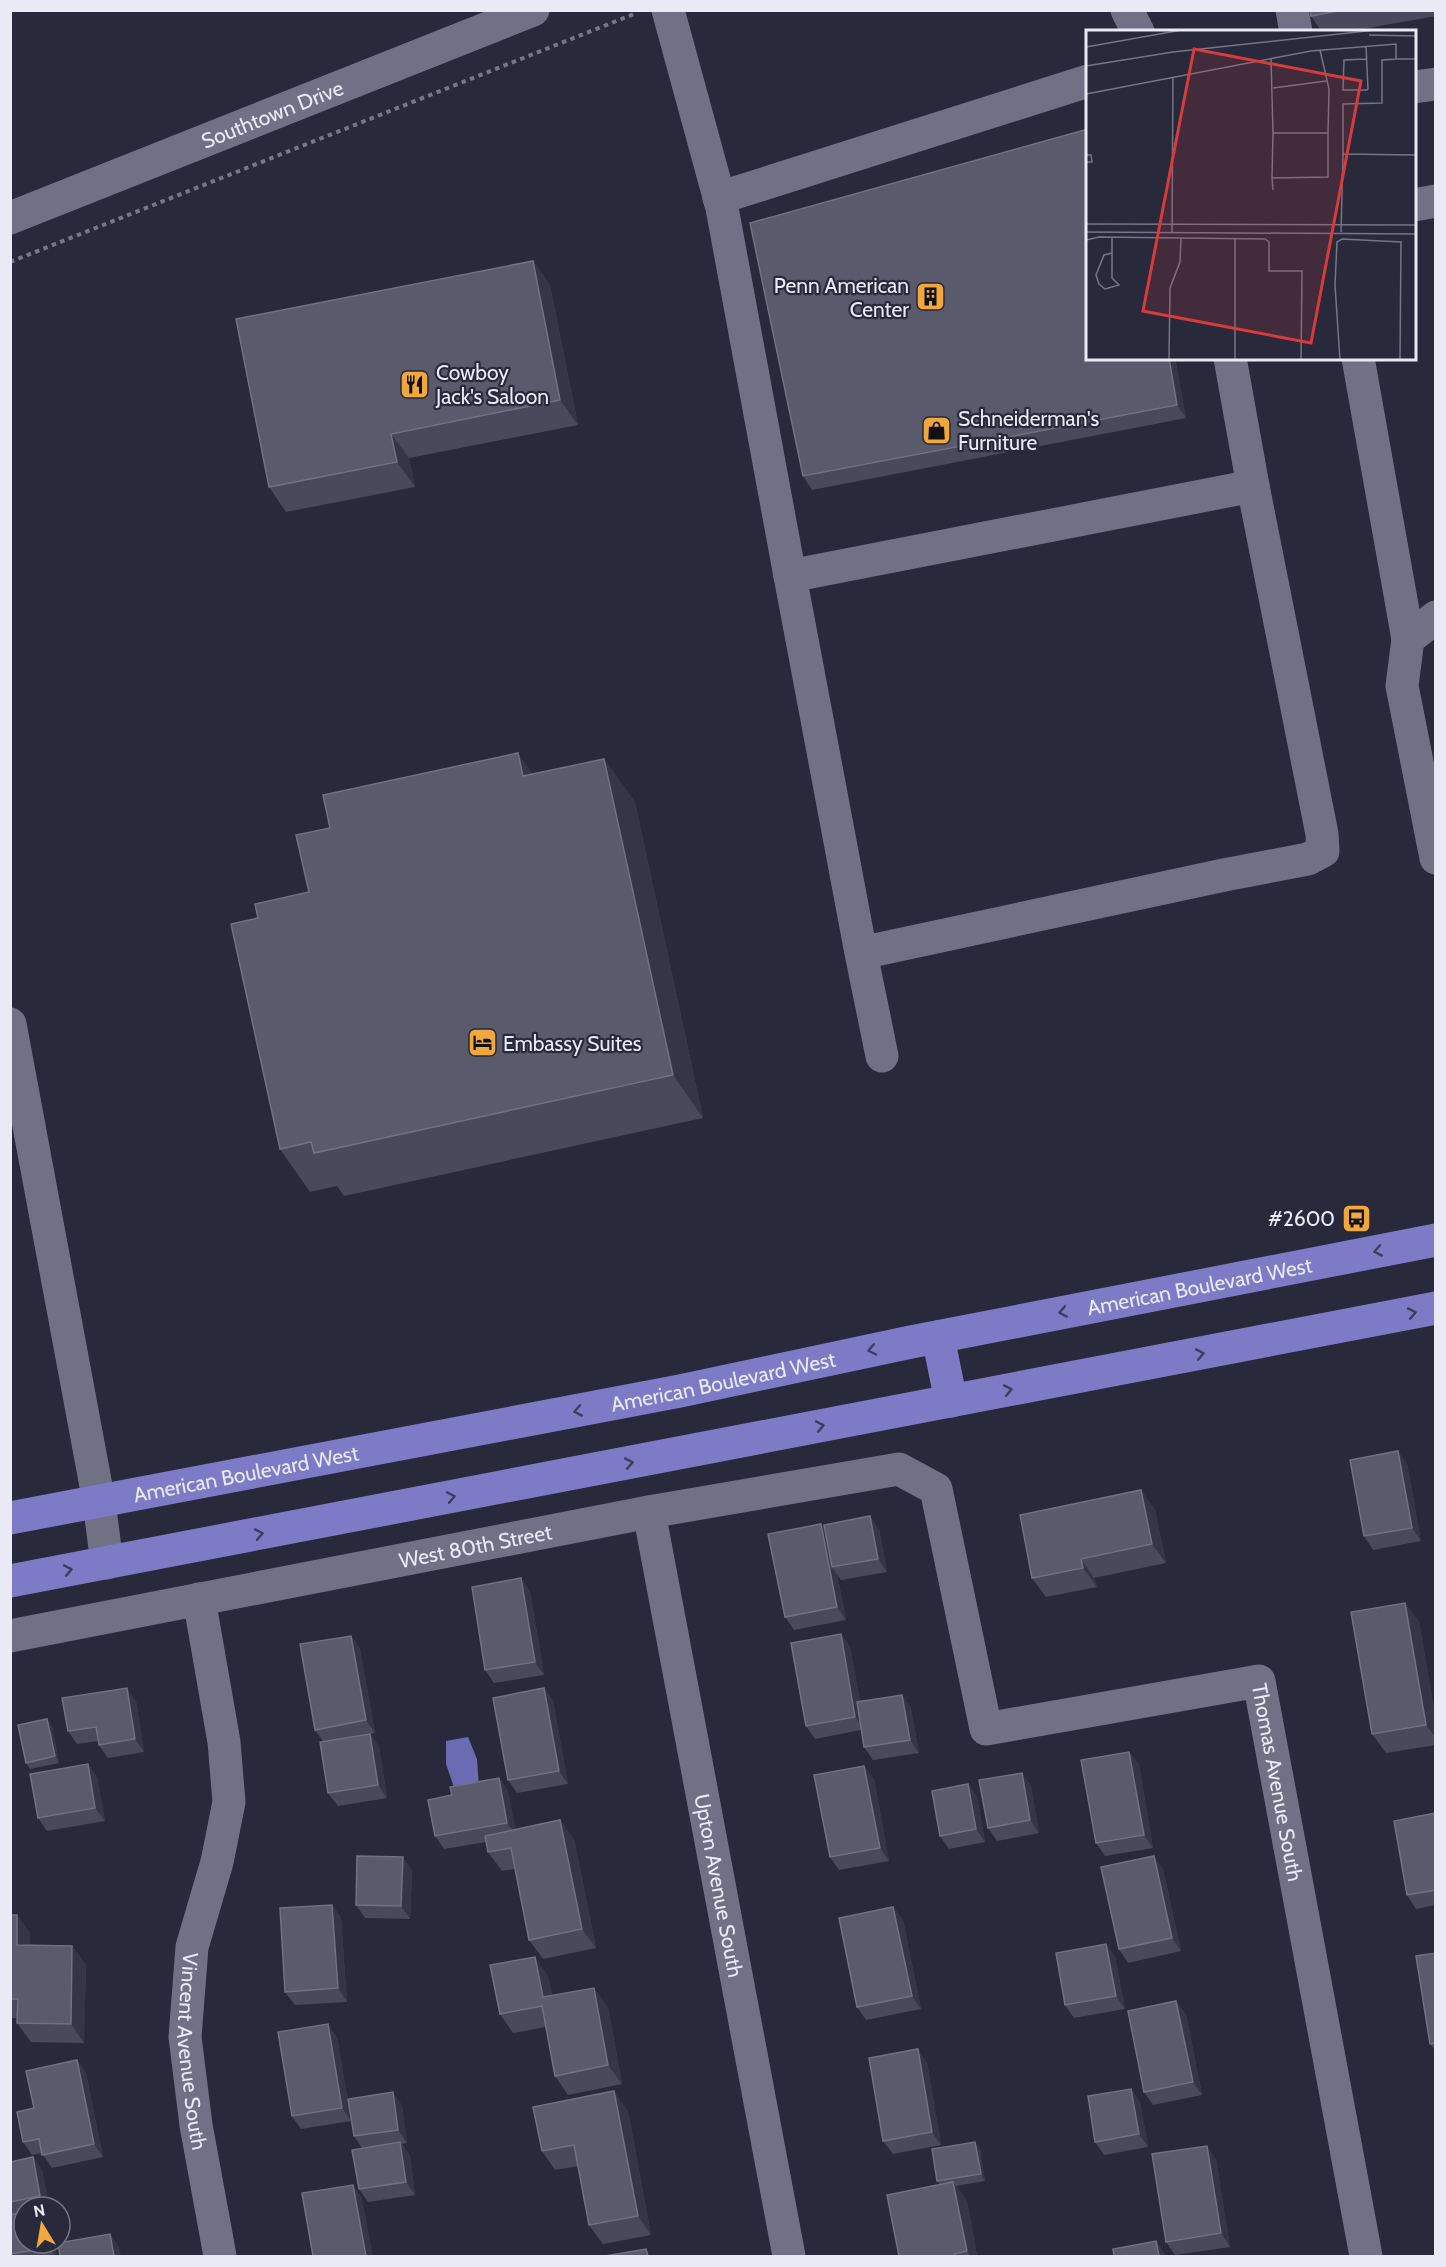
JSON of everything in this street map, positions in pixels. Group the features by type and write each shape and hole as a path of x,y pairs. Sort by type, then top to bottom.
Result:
{"main road":[{"name":"American Boulevard West","path":"10,1518 680,1391 938,1337 1436,1240"},
{"path":"10,1581 1436,1308"},
{"path":"938,1337 951,1401"}],"street":[{"name":"Southtown Drive","path":"10,218 533,10"},
{"path":"668,10 719,198 882,1056"},
{"path":"1127,10 1137,30"},
{"path":"1292,10 1296,30"},
{"path":"719,198 1086,82"},
{"path":"1416,87 1436,84"},
{"path":"1416,205 1436,201"},
{"path":"861,953 1308,859 1323,851 1322,834 1230,360"},
{"path":"1358,360 1408,639 1402,686 1436,858"},
{"path":"790,576 1253,486"},
{"path":"1408,639 1436,617"},
{"path":"10,1024 99,1502 107,1563"},
{"name":"West 80th Street","path":"10,1636 649,1512 899,1469 936,1489"},
{"name":"Thomas Avenue South","path":"936,1489 986,1730 1259,1681 1366,2256"},
{"name":"Upton Avenue South","path":"649,1512 789,2256"},
{"name":"Vincent Avenue South","path":"199,1599 224,1742 229,1802 217,1862 192,1947 185,2037 196,2125 220,2256"}],"path":[{"path":"10,262 643,10"}],"shaded area":[{"path":"468,1737 477,1759 479,1788 456,1793 446,1764 446,1741"}],"building":[{"path":"1310,10 1343,10 1311,16"},
{"name":"Penn American Center","path":"1086,130 1086,360 1169,360 1177,405 803,476 750,223"},
{"name":"Cowboy Jack's Saloon","path":"533,261 560,400 391,434 397,462 269,487 236,319"},
{"name":"Embassy Suites","path":"518,753 523,776 604,759 673,1075 314,1153 311,1142 280,1149 231,924 258,918 255,904 309,892 296,835 330,828 323,795"},
{"path":"1398,1451 1412,1528 1364,1536 1350,1460"},
{"path":"1141,1490 1152,1544 1081,1559 1083,1568 1032,1578 1020,1515"},
{"path":"870,1516 878,1559 832,1567 824,1525"},
{"path":"821,1524 837,1607 785,1617 768,1534"},
{"path":"521,1578 535,1662 485,1670 472,1587"},
{"path":"1405,1603 1426,1725 1372,1734 1351,1612"},
{"path":"841,1634 855,1717 806,1726 791,1643"},
{"path":"351,1636 366,1720 315,1730 300,1644"},
{"path":"127,1688 135,1739 99,1745 96,1727 68,1731 62,1698"},
{"path":"544,1688 559,1771 508,1780 493,1698"},
{"path":"902,1695 910,1740 864,1747 857,1702"},
{"path":"47,1719 55,1756 26,1763 18,1725"},
{"path":"370,1734 378,1785 328,1793 320,1742"},
{"path":"1129,1752 1144,1835 1096,1843 1081,1760"},
{"path":"88,1764 95,1808 38,1818 30,1774"},
{"path":"864,1766 880,1848 830,1857 814,1775"},
{"path":"1022,1773 1030,1820 988,1828 979,1780"},
{"path":"499,1778 507,1823 435,1836 428,1800 452,1795 450,1787"},
{"path":"968,1784 976,1829 940,1836 932,1791"},
{"path":"1436,1813 1436,1890 1407,1895 1394,1821"},
{"path":"560,1820 582,1929 529,1940 511,1848 488,1852 485,1836"},
{"path":"357,1856 403,1857 401,1906 356,1905"},
{"path":"1154,1856 1172,1938 1119,1949 1101,1867"},
{"path":"332,1905 338,1988 285,1992 280,1908"},
{"path":"893,1907 912,1996 857,2007 839,1918"},
{"path":"10,1915 17,1915 17,1945 72,1946 71,2024 17,2023 18,1999 10,1999"},
{"path":"1106,1944 1116,1996 1065,2005 1056,1953"},
{"path":"1436,1953 1436,2043 1430,2044 1416,1956"},
{"path":"535,1957 543,1997 594,1988 608,2065 555,2076 542,2006 500,2014 490,1965"},
{"path":"1176,2001 1193,2082 1144,2092 1128,2011"},
{"path":"328,2024 342,2108 292,2116 278,2032"},
{"path":"918,2049 932,2132 883,2141 869,2058"},
{"path":"77,2060 94,2144 42,2155 39,2139 23,2142 17,2112 34,2108 26,2071"},
{"path":"1131,2089 1139,2134 1095,2142 1088,2096"},
{"path":"614,2091 638,2216 589,2225 574,2145 542,2151 533,2107"},
{"path":"393,2092 398,2130 354,2136 348,2099"},
{"path":"400,2142 406,2182 359,2189 352,2150"},
{"path":"975,2142 981,2174 937,2181 932,2149"},
{"path":"1207,2146 1221,2233 1166,2242 1152,2154"},
{"path":"33,2157 40,2195 12,2195 12,2202 10,2202 10,2162"},
{"path":"953,2182 967,2251 954,2254 955,2256 899,2256 887,2195"},
{"path":"353,2185 366,2256 313,2256 302,2193"},
{"path":"10,2215 12,2215 12,2254 10,2254"},
{"path":"110,2234 114,2256 60,2256 72,2255 72,2241"},
{"path":"1156,2241 1159,2256 1114,2256 1113,2249"},
{"path":"646,2249 648,2256 605,2256"}],"place":[{"name":"Penn American Center","path":"930,297"},
{"name":"Cowboy Jack's Saloon","path":"415,384"},
{"name":"Schneiderman's Furniture","path":"937,430"},
{"name":"Embassy Suites","path":"482,1043"},
{"name":"#2600","path":"1356,1218"}]}
